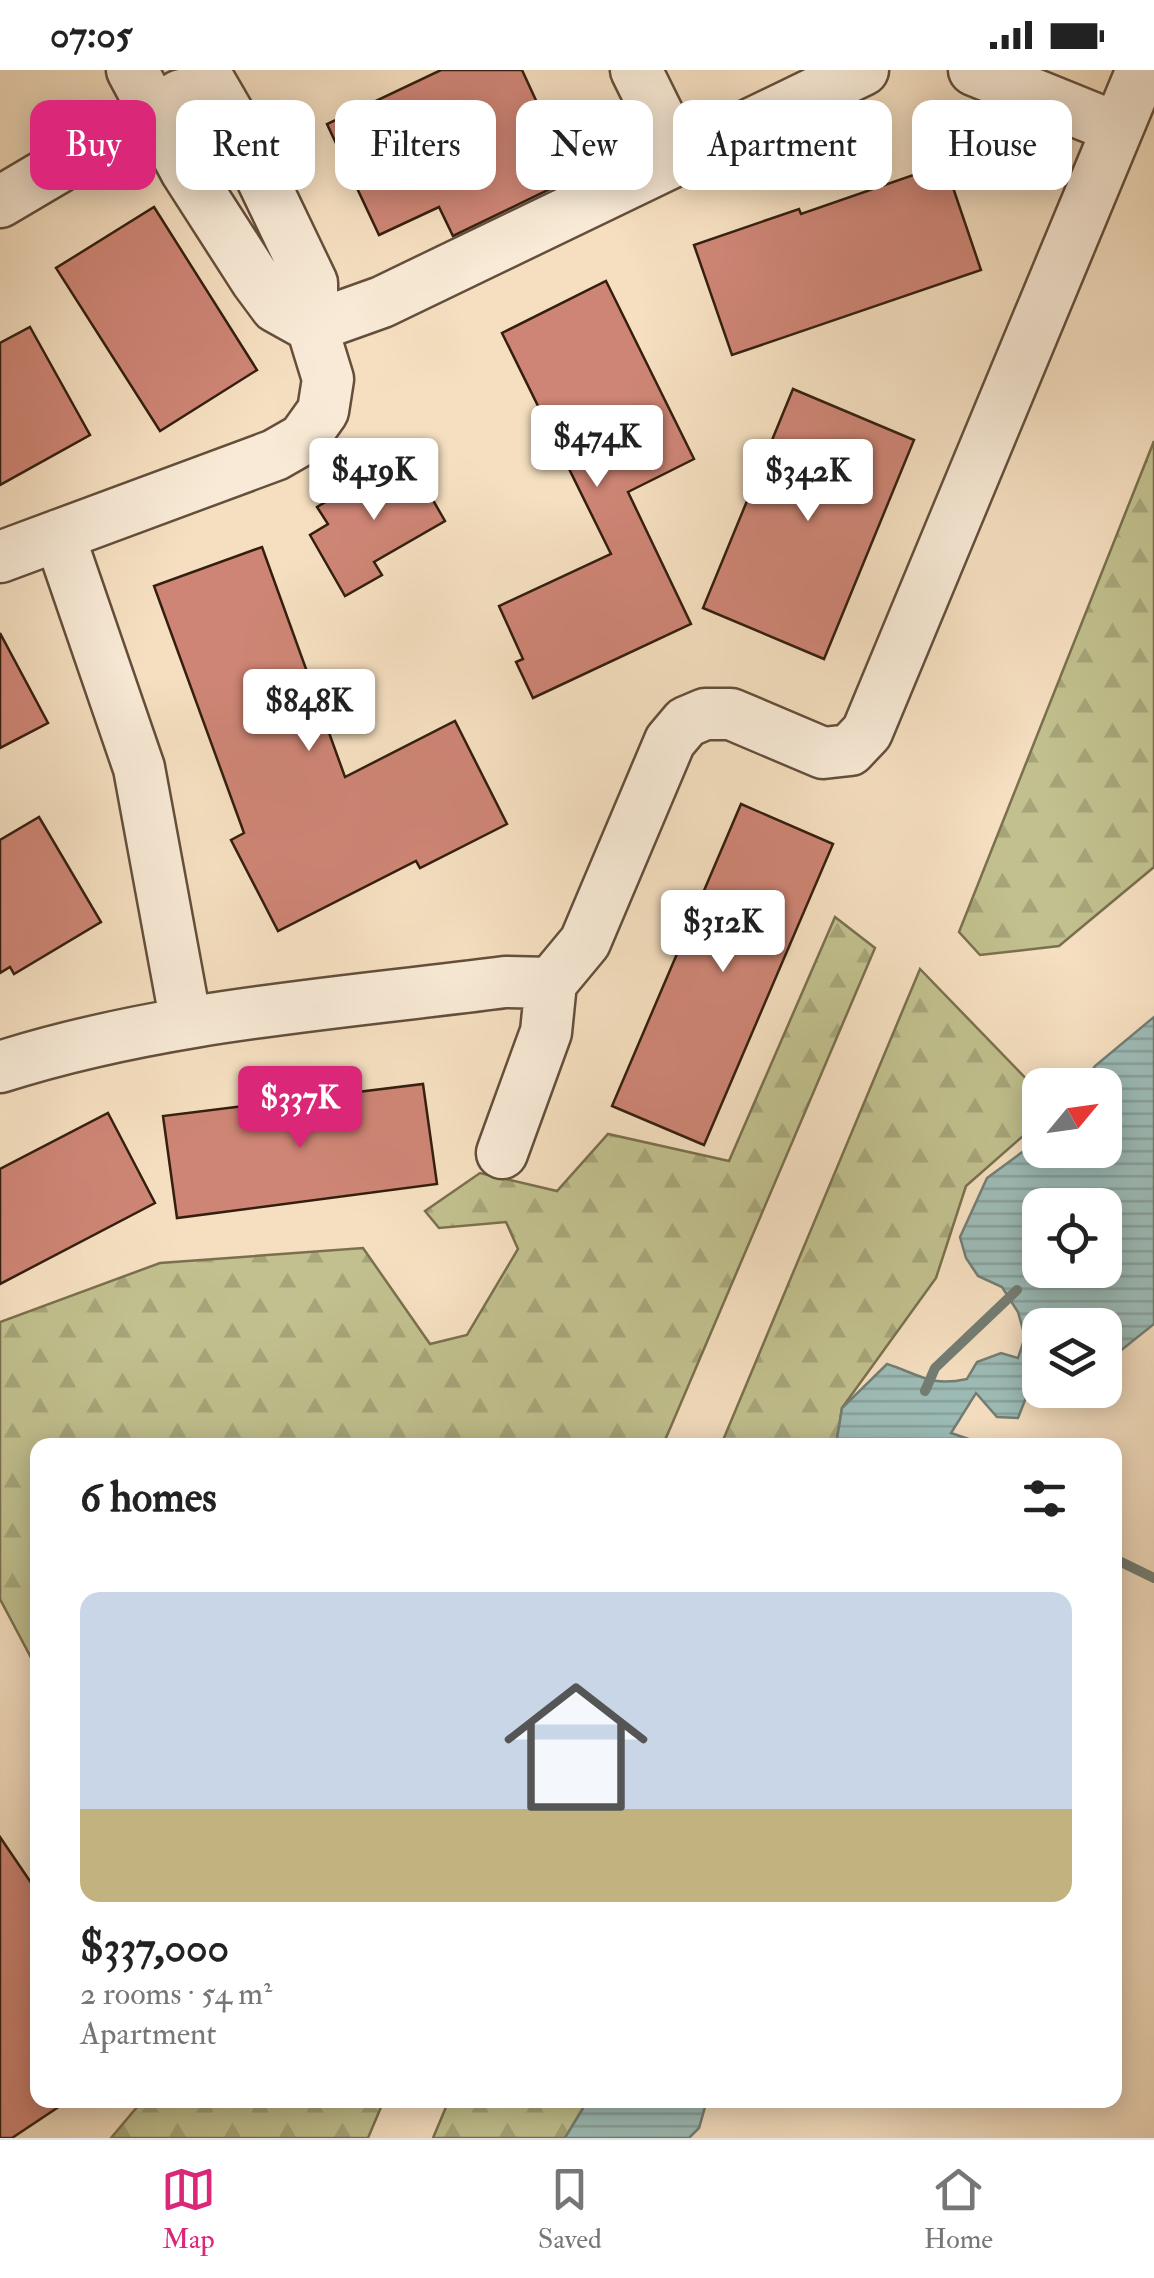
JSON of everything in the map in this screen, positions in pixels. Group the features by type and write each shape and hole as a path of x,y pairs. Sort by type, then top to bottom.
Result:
{"street":[{"path":"636,70 673,145"},
{"path":"801,100 863,70"},
{"path":"974,70 1118,128"},
{"path":"502,1153 546,1032 551,983 585,942 670,741 686,722 705,714 732,714 823,752 850,750 866,732 1142,70"},
{"path":"0,202 143,90 213,73 312,283 312,328 328,380 324,411 303,439 275,455 0,557"},
{"path":"143,90 186,171 256,280 276,307 312,328"},
{"path":"312,328 382,302 673,162"},
{"path":"256,280 301,254"},
{"path":"59,535 139,768 186,1023"},
{"path":"0,1067 62,1048 186,1023 505,982 551,983"}],"green space":[{"path":"1154,441 1154,867 1059,946 980,955 959,932"},
{"path":"835,917 875,948 666,1438 30,1438 30,1656 0,1599 0,1322 160,1263 363,1248 430,1344 467,1335 518,1249 506,1222 439,1228 425,1211 480,1173 557,1191 608,1134 729,1161"},
{"path":"920,969 1022,1074 1022,1137 966,1186 936,1278 842,1408 837,1438 724,1438"},
{"path":"136,2108 381,2108 368,2138 111,2138"},
{"path":"446,2108 583,2108 565,2138 433,2138"}],"water":[{"path":"1154,1017 1154,1324 1122,1350 1122,1308 1022,1308 1022,1326 1002,1287 978,1276 966,1258 960,1237 987,1178 1022,1152 1022,1168 1122,1168 1122,1068 1094,1068"},
{"path":"1022,1346 1022,1408 1018,1418 997,1417 976,1393 951,1433 966,1438 837,1438 842,1408 887,1364 944,1382 967,1379 977,1362 1001,1353 1018,1358"},
{"path":"583,2108 705,2108 699,2128 689,2138 565,2138"}],"building":[{"path":"441,70 522,70 536,100 516,100 516,190 548,190 453,236 439,207 379,235 358,190 496,190 496,100 378,100"},
{"path":"335,120 335,141 327,124"},
{"path":"912,175 912,190 954,190 981,270 732,355 694,245 799,209 801,214 870,190 892,190 892,182"},
{"path":"154,207 257,370 160,431 56,268"},
{"path":"606,281 694,459 628,492 691,624 533,698 516,662 523,659 499,606 611,554 502,333"},
{"path":"30,327 90,435 0,485 0,343"},
{"path":"793,389 914,440 824,659 703,608"},
{"path":"407,455 445,521 374,562 382,575 345,596 310,535 328,524 317,507"},
{"path":"262,547 345,777 455,721 507,824 420,868 416,861 278,931 231,840 244,833 154,586"},
{"path":"0,633 48,723 0,748"},
{"path":"741,804 833,844 704,1145 612,1106"},
{"path":"39,817 101,922 14,974 10,967 0,973 0,840"},
{"path":"423,1084 437,1184 177,1218 163,1116"},
{"path":"108,1113 155,1203 0,1284 0,1169"},
{"path":"0,1837 30,1881 30,2108 57,2108 12,2138 0,2138"}],"waterway":[{"path":"925,1391 935,1368 1017,1290"},
{"path":"1122,1562 1154,1578"}]}
